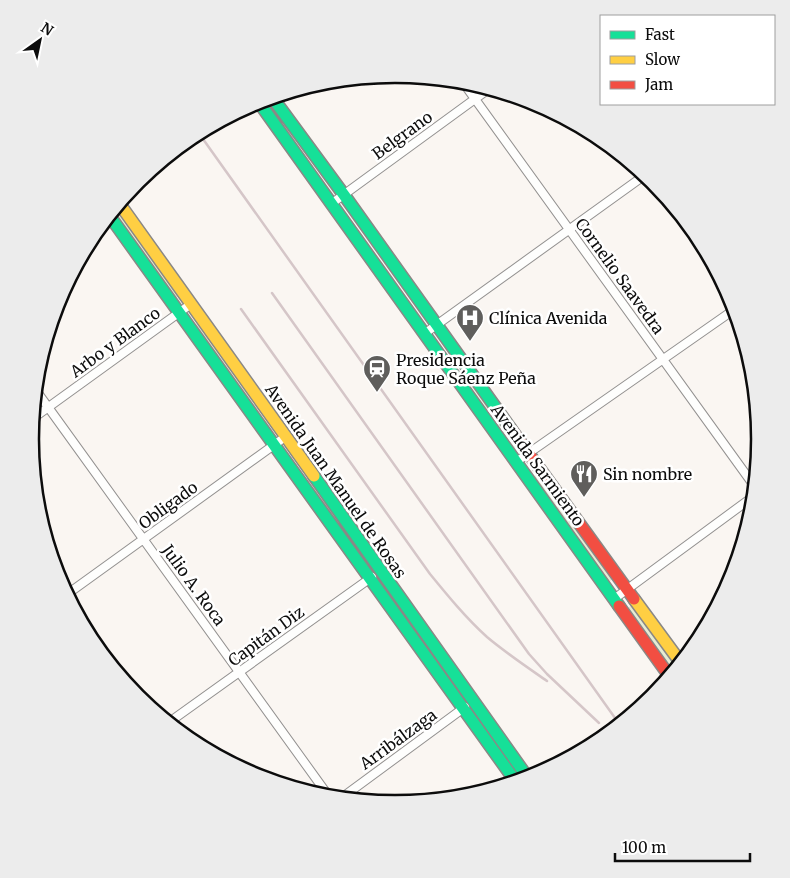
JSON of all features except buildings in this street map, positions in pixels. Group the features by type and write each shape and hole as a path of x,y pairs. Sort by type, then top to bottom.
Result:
{"main road":[{"name":"Avenida Sarmiento","path":"277,103 677,657"},
{"name":"Avenida Sarmiento","path":"263,108 666,671"},
{"name":"Avenida Juan Manuel de Rosas","path":"123,209 523,771"},
{"name":"Avenida Juan Manuel de Rosas","path":"113,221 511,776"}],"street":[{"name":"Cornelio Saavedra","path":"469,91 749,478"},
{"name":"Belgrano","path":"331,204 482,94"},
{"path":"424,334 639,180"},
{"name":"Arbo y Blanco","path":"40,413 191,304"},
{"path":"516,462 728,314"},
{"name":"Julio A. Roca","path":"42,398 322,787"},
{"name":"Obligado","path":"72,590 285,437"},
{"path":"614,599 745,503"},
{"name":"Capitán Diz","path":"174,719 380,571"},
{"name":"Arribálzaga","path":"348,792 473,702"}],"green space":[{"path":"119,214 178,296 174,299 115,218"},
{"path":"197,324 273,431 270,433 194,326"},
{"path":"444,340 520,447 516,450 441,343"},
{"path":"537,474 611,575 612,579 609,582 606,581 534,479"},
{"path":"632,605 636,608 673,662 668,668 627,611"}],"railway":[{"path":"203,139 616,719"},
{"path":"272,293 529,654 547,674 599,723"},
{"path":"241,309 430,574 464,615 487,637 547,681"}],"traffic: fast":[{"path":"277,103 511,429"},
{"path":"263,108 619,606"},
{"path":"113,221 511,775"},
{"path":"314,476 523,771"}],"traffic: slow":[{"path":"123,209 314,476"},
{"path":"634,599 677,657"}],"traffic: jam":[{"path":"511,429 634,599"},
{"path":"619,606 666,671"}],"place":[{"name":"Clínica Avenida","path":"470,342"},
{"name":"Presidencia Roque Sáenz Peña","path":"377,393"},
{"name":"Sin nombre","path":"584,498"}]}
